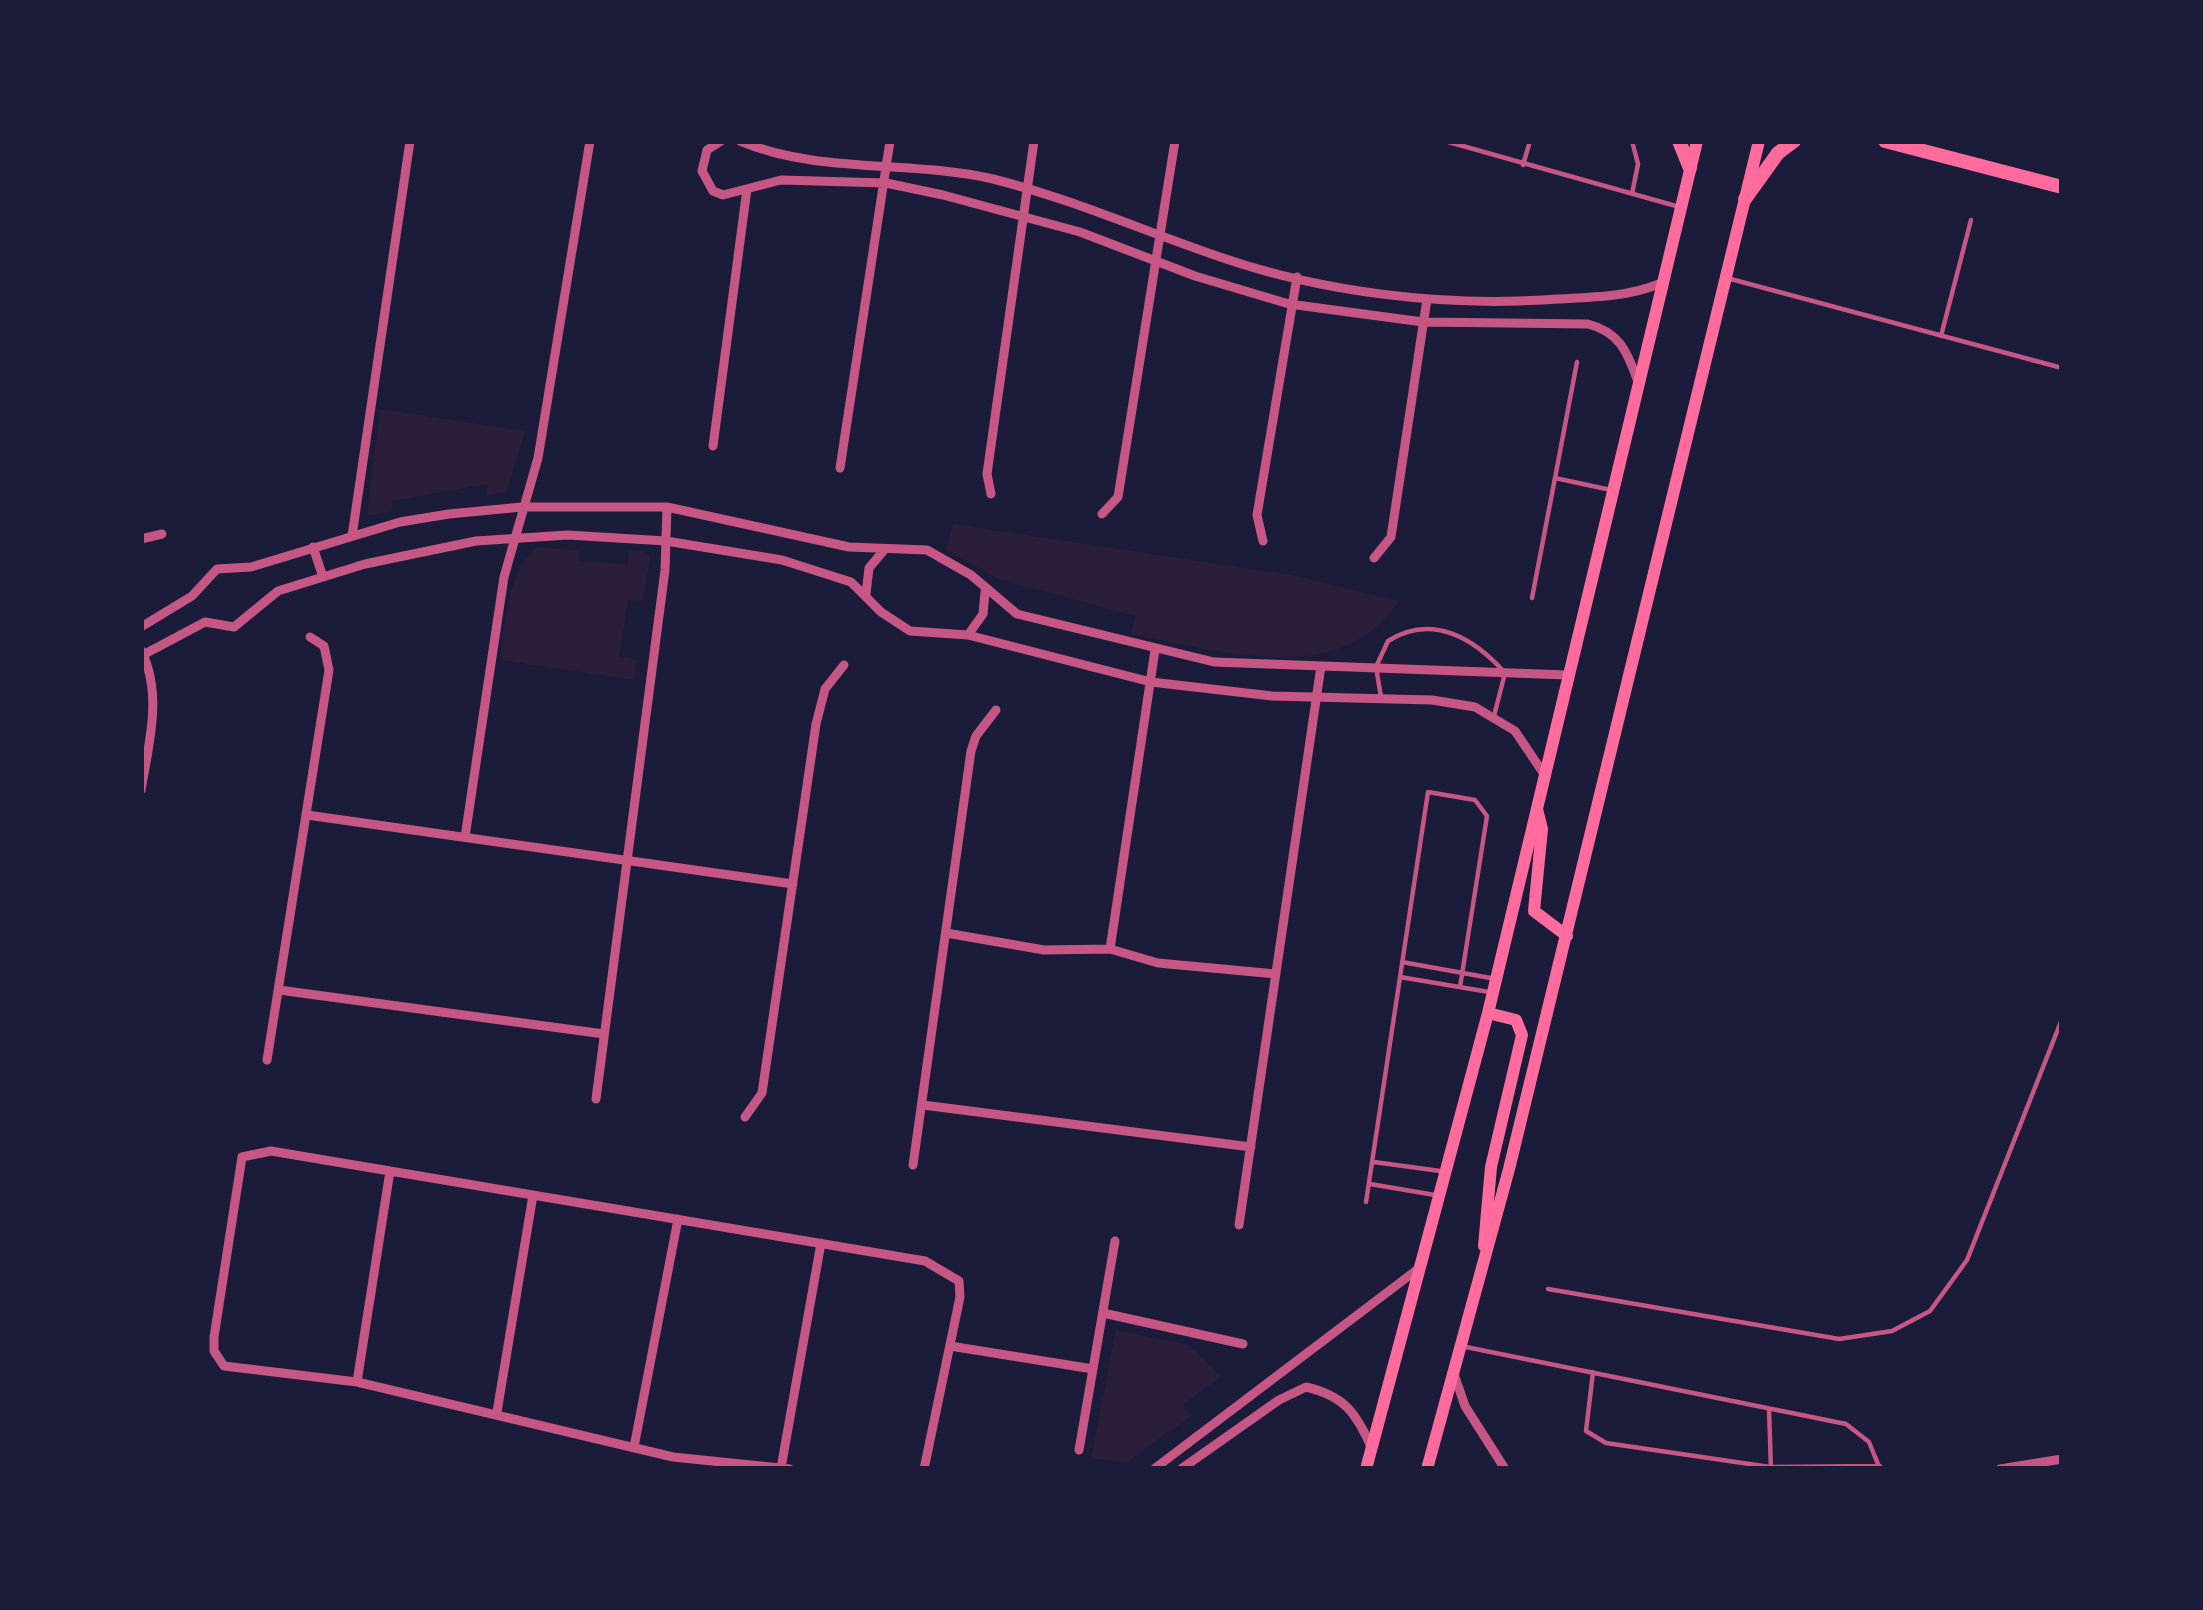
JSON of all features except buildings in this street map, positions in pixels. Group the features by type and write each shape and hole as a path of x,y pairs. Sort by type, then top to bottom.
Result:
{"main road":[{"path":"1679,141 1690,168"},
{"path":"1366,1469 1488,1013 1659,284 1697,141"},
{"path":"1427,1469 1567,936 1759,141"},
{"path":"1745,199 1778,153 1794,141"},
{"path":"1885,141 2062,187"},
{"path":"1536,808 1542,830 1534,911 1567,936"},
{"path":"1483,1266 1491,1167 1522,1036 1516,1020 1488,1013"}],"street":[{"path":"352,536 410,141"},
{"path":"465,837 512,537 538,458 590,141"},
{"path":"721,141 702,160 705,182 723,195 781,180 886,183 1024,217 1289,304 1423,322 1600,327 1625,349 1637,379"},
{"path":"740,141 930,166 1027,189 1230,261 1427,299 1612,297 1659,284"},
{"path":"839,468 890,141"},
{"path":"991,494 987,474 1034,141"},
{"path":"1102,514 1118,497 1174,141"},
{"path":"713,446 747,188"},
{"path":"1264,541 1257,515 1297,277"},
{"path":"1374,558 1391,537 1427,299"},
{"path":"1526,324 1527,301"},
{"path":"141,627 192,596 217,569 251,567 400,522 522,507 667,507 849,547 927,550 948,559 1017,614 1214,662 1567,675"},
{"path":"596,1099 667,507"},
{"path":"141,538 162,534"},
{"path":"141,790 154,700 142,654 205,622 234,627 263,598 322,577 387,559 512,537 666,541 782,560 850,581 880,612 910,631 968,634 1151,682 1317,698 1454,701 1494,716 1515,731 1544,774"},
{"path":"313,547 322,577"},
{"path":"866,594 869,568 885,549"},
{"path":"968,634 986,607 982,587"},
{"path":"192,596 205,622"},
{"path":"267,1060 329,670 324,646 310,637"},
{"path":"1110,949 1155,650"},
{"path":"745,1117 762,1093 820,705 825,689 844,665"},
{"path":"1239,1225 1321,666"},
{"path":"914,1165 971,751 996,710"},
{"path":"307,814 793,884"},
{"path":"946,933 1045,950 1110,949 1159,963 1276,974"},
{"path":"279,990 604,1034"},
{"path":"923,1105 1251,1147"},
{"path":"821,1243 786,1469 718,1465 357,1382 238,1370 217,1359 214,1337 236,1173 242,1157 271,1151 821,1243 925,1261 954,1274 960,1297 924,1469"},
{"path":"357,1382 390,1171"},
{"path":"497,1412 533,1195"},
{"path":"634,1447 678,1219"},
{"path":"1079,1450 1115,1241"},
{"path":"1154,1469 1423,1266"},
{"path":"1103,1313 1243,1344"},
{"path":"950,1346 1093,1370"},
{"path":"1454,1373 1465,1406 1505,1469"},
{"path":"1181,1469 1279,1400 1306,1388 1342,1400 1357,1414 1372,1449"},
{"path":"2000,1469 2062,1459"}],"lane":[{"path":"1445,141 1680,207"},
{"path":"1523,165 1530,141"},
{"path":"1632,141 1639,164 1632,194"},
{"path":"1940,337 1972,220"},
{"path":"1726,278 2062,368"},
{"path":"1532,598 1577,362"},
{"path":"1556,478 1611,490"},
{"path":"1382,699 1376,668 1388,641 1428,627 1471,642 1505,673 1494,716"},
{"path":"1366,1202 1424,797 1431,792 1475,800 1486,816 1460,987"},
{"path":"1402,962 1462,973 1494,986"},
{"path":"1400,977 1460,987 1494,986"},
{"path":"1548,1289 1839,1340 1892,1331 1930,1311 1967,1260 2055,1048 2062,1019"},
{"path":"1372,1162 1446,1172"},
{"path":"1370,1184 1440,1195"},
{"path":"1461,1346 1593,1372 1769,1407 1846,1424 1869,1442 1880,1467 1771,1468 1606,1443 1586,1431 1593,1372"},
{"path":"1769,1407 1771,1468"}],"shaded area":[{"path":"380,409 525,431 507,492 487,495 488,484 392,501 393,511 367,516"},
{"path":"953,524 1298,576 1399,601 1374,629 1345,646 1312,655 1276,657 1201,648 1131,635 1135,616 998,579 946,550"},
{"path":"537,547 578,550 579,561 628,564 629,550 645,551 650,557 643,601 628,600 619,656 637,660 634,680 500,660 513,584"},
{"path":"1116,1330 1189,1345 1221,1377 1183,1405 1191,1416 1126,1463 1091,1458"}]}
